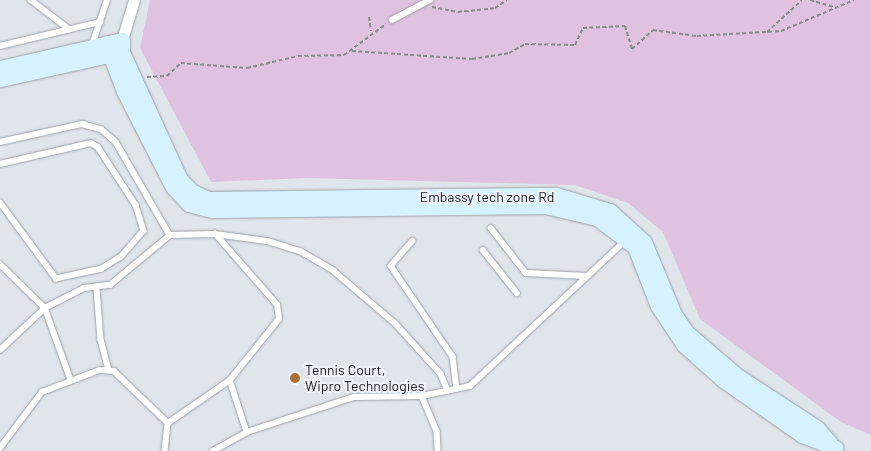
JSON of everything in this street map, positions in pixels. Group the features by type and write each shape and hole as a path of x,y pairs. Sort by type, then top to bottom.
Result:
{"street":[{"path":"0,78 110,47 134,0"},
{"path":"0,68 110,47"},
{"path":"110,47 173,187 196,207 560,207 597,218 632,234"},
{"name":"Embassy tech zone Rd","path":"110,47 129,76 180,179 190,191 208,199 556,195 610,211 650,253 680,324 761,400 817,428 835,448"}],"lane":[{"path":"31,0 69,29"},
{"path":"107,0 100,22 110,47"},
{"path":"392,20 430,0"},
{"path":"0,46 100,22"},
{"path":"0,142 82,124 101,129 116,142 134,177 170,235"},
{"path":"0,164 90,143 98,147 122,182 144,220 144,231 121,257 102,269 67,279 48,273 0,203"},
{"path":"122,182 134,177"},
{"path":"491,228 526,273 586,276"},
{"path":"168,423 230,380 279,319 277,305 215,234"},
{"path":"0,350 45,308 84,288 97,289 110,285 170,235 215,234 267,241 300,251 334,271 396,324 441,374 448,391"},
{"path":"214,451 247,432 354,396 422,396 470,386 632,234"},
{"path":"413,241 391,266 454,357 457,389"},
{"path":"483,250 518,293"},
{"path":"0,264 45,308 71,380"},
{"path":"97,289 101,340 110,370 134,387 168,423 166,451"},
{"path":"0,448 42,392 71,380 110,370"},
{"path":"230,380 247,432"},
{"path":"422,396 437,431 438,451"}],"path":[{"path":"422,5 458,12 495,8 508,0"},
{"path":"767,32 802,0"},
{"path":"810,0 836,7"},
{"path":"129,76 167,76 181,63 247,68 298,56 329,58 352,51 472,59 509,53 525,44 575,45 583,28 625,26 632,49 653,30 697,36 782,30 854,0"},
{"path":"369,17 372,31"},
{"path":"352,51 372,31 392,20"}],"shaded area":[{"path":"150,0 871,0 871,435 841,422 700,319 663,232 628,203 575,185 306,178 211,182 140,48"}],"place":[{"name":"Tennis Court, Wipro Technologies","path":"295,378"}]}
